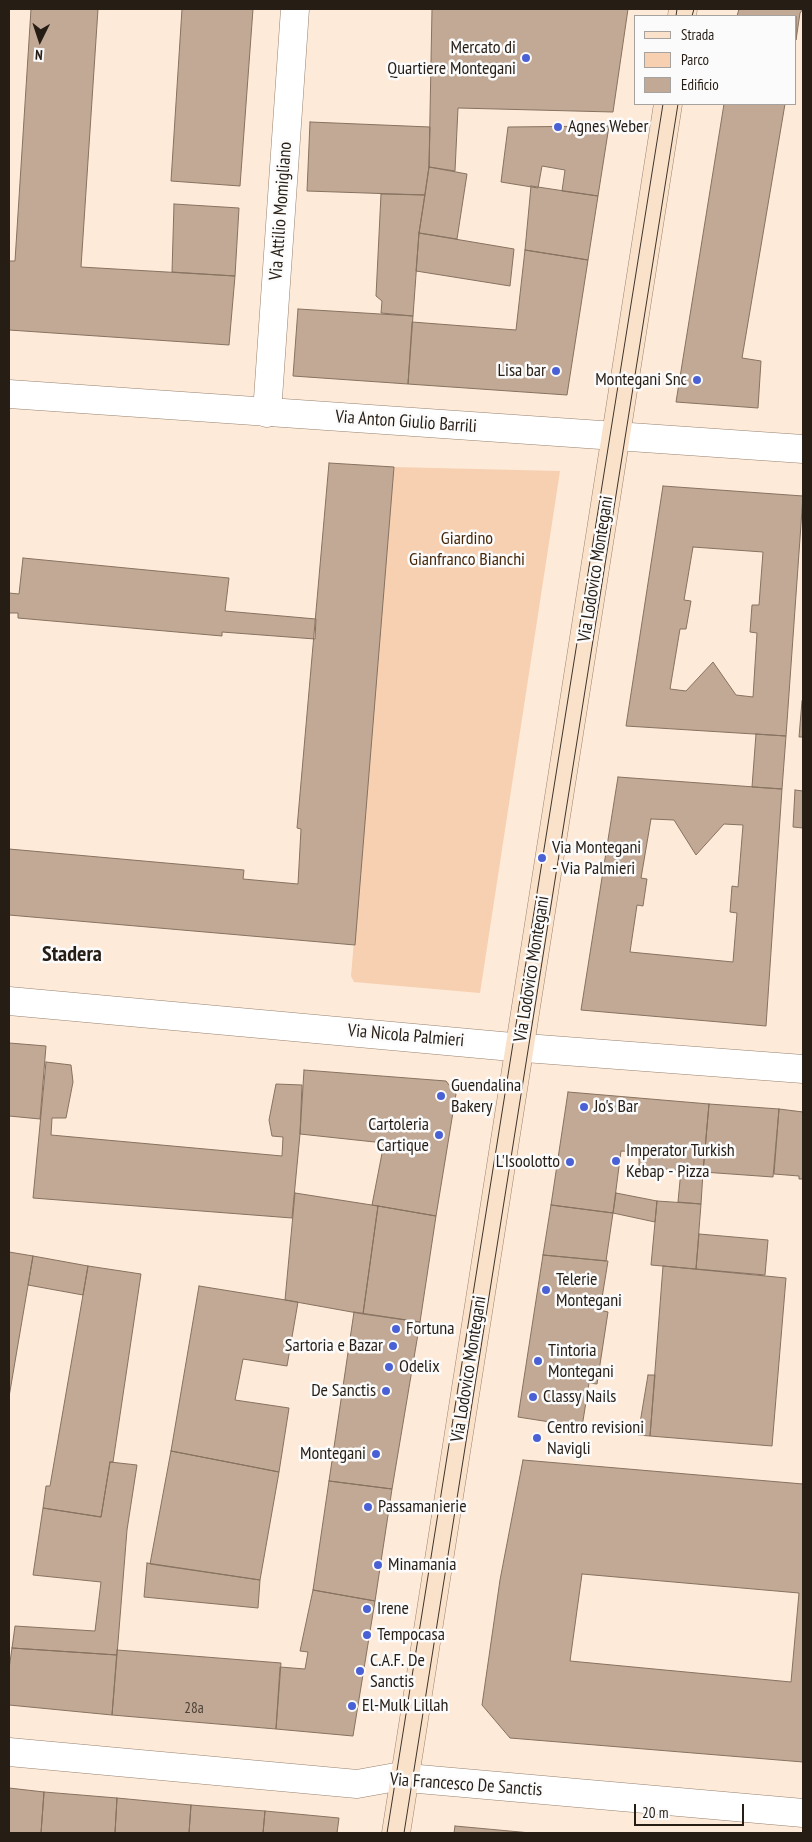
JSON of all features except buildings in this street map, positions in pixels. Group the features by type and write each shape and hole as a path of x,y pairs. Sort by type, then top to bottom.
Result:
{"street":[{"name":"Via Attilio Momigliano","path":"266,413 295,9"},
{"name":"Via Lodovico Montegani","path":"396,1833 668,105"},
{"name":"Via Anton Giulio Barrili","path":"9,394 803,450"},
{"name":"Via Nicola Palmieri","path":"9,1001 519,1047 803,1068"},
{"name":"Via Francesco De Sanctis","path":"9,1752 357,1784 405,1778 803,1813"}],"green space":[{"name":"Giardino Gianfranco Bianchi","path":"394,467 560,471 480,993 354,982 351,976"}],"tram line":[{"path":"676,15 677,9"},
{"path":"692,15 694,9"},
{"path":"387,1833 663,105"},
{"path":"404,1833 678,105"}],"place":[{"name":"Mercato di Quartiere Montegani","path":"526,58"},
{"name":"Agnes Weber","path":"558,127"},
{"name":"Lisa bar","path":"556,371"},
{"name":"Montegani Snc","path":"697,380"},
{"name":"Via Montegani - Via Palmieri","path":"542,858"},
{"name":"Guendalina Bakery","path":"441,1096"},
{"name":"Jo's Bar","path":"584,1107"},
{"name":"Cartoleria Cartique","path":"439,1135"},
{"name":"Imperator Turkish Kebap - Pizza","path":"616,1161"},
{"name":"L'Isoolotto","path":"570,1162"},
{"name":"Telerie Montegani","path":"546,1290"},
{"name":"Fortuna","path":"396,1329"},
{"name":"Sartoria e Bazar","path":"393,1346"},
{"name":"Tintoria Montegani","path":"538,1361"},
{"name":"Odelix","path":"389,1367"},
{"name":"De Sanctis","path":"386,1391"},
{"name":"Classy Nails","path":"533,1397"},
{"name":"Centro revisioni Navigli","path":"537,1438"},
{"name":"Montegani","path":"376,1454"},
{"name":"Passamanierie","path":"368,1507"},
{"name":"Minamania","path":"378,1565"},
{"name":"Irene","path":"367,1609"},
{"name":"Tempocasa","path":"367,1635"},
{"name":"C.A.F. De Sanctis","path":"360,1671"},
{"name":"El-Mulk Lillah","path":"352,1706"}],"district":[{"name":"Stadera","path":"72,955"}]}
